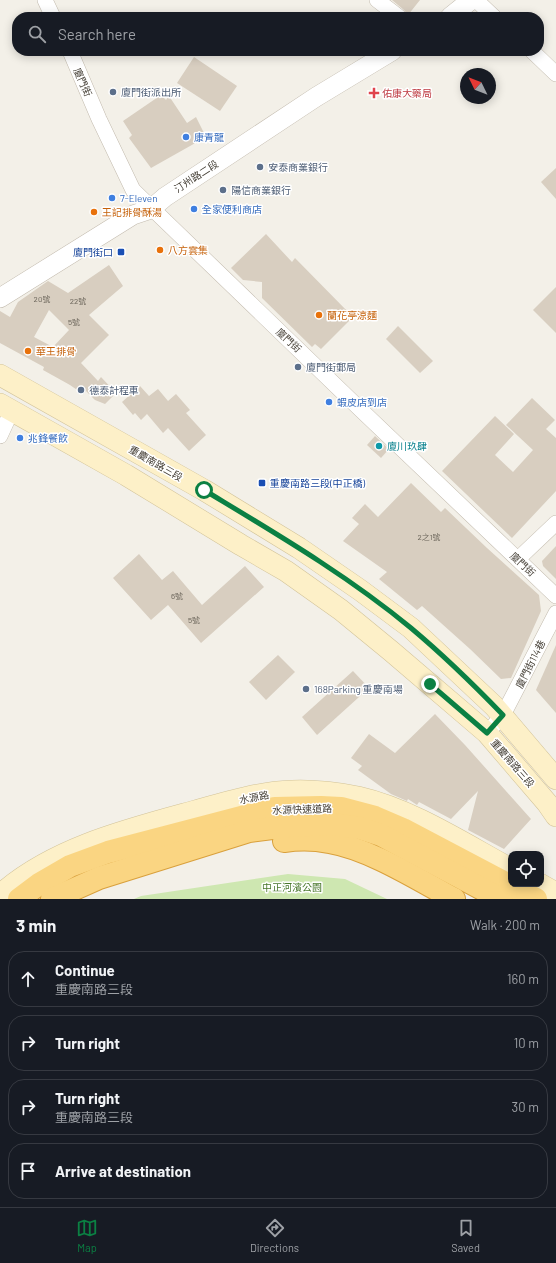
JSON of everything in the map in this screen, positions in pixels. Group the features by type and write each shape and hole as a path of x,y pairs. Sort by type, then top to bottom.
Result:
{"highway":[{"name":"水源快速道路","path":"19,899 39,884 70,866 108,852 275,808 321,807 341,808 368,815 403,829 536,894"},
{"name":"水源快速道路","path":"52,899 99,878 249,831 288,826 332,824 360,828 381,835 501,899"},
{"path":"136,866 266,842 301,839 330,842 367,854 454,899"}],"main road":[{"name":"重慶南路三段","path":"0,375 178,475 305,552 360,590 411,628 503,715 556,779"},
{"name":"重慶南路三段","path":"6,407 126,475 286,571 357,623 487,733 552,810"},
{"name":"水源路","path":"0,895 7,888 32,872 62,855 88,844 144,825 243,798 292,791 319,791 358,797 381,803 416,818 508,866"},
{"path":"536,894 556,893"}],"street":[{"path":"45,0 51,12"},
{"path":"377,0 393,12"},
{"path":"456,12 471,0"},
{"path":"476,0 489,12"},
{"name":"廈門街","path":"72,56 99,119 133,190 556,596"},
{"name":"汀州路二段","path":"0,298 133,215 152,209 164,197 316,97 384,56"},
{"path":"537,56 556,74"},
{"path":"0,436 6,407"},
{"path":"518,559 556,523"},
{"name":"廈門街114巷","path":"487,733 503,715 556,613"}],"green space":[{"name":"中正河濱公園","path":"288,874 345,879 387,899 134,899 141,896"}],"building":[{"path":"392,0 420,0 410,12 406,12"},
{"path":"194,57 237,86 220,111 177,83"},
{"path":"161,95 166,100 169,96 187,123 196,117 206,137 151,168 129,138 132,135 123,121"},
{"path":"556,168 556,199 541,182"},
{"path":"266,234 292,262 295,258 353,317 321,349 315,344 312,347 262,298 262,282 243,280 231,268"},
{"path":"109,265 123,286 89,315 109,335 81,363 98,381 101,377 116,393 105,404 95,400 86,391 83,394 43,370 44,367 0,343 0,311 10,317 18,302 48,281 68,293","holes":["49,310 69,330 53,347 34,337"]},
{"path":"556,287 556,333 533,310"},
{"path":"398,326 433,361 420,373 386,339"},
{"path":"140,386 149,396 158,389 168,401 176,394 190,410 186,413 206,435 189,451 168,428 163,433 147,414 141,420 135,413 133,415 122,402"},
{"path":"532,398 555,420 546,429 556,438 556,491 512,538 442,471 495,416 514,434 495,455 513,472 533,450 506,425"},
{"name":"廈川玖肆","path":"375,436 389,449 381,458 367,445"},
{"path":"411,483 441,512 445,508 539,595 541,611 511,678 501,679 422,606 417,610 379,579 387,572 343,541 359,524 352,518 365,504 378,517"},
{"path":"556,546 556,579 543,566 542,561"},
{"path":"139,554 162,580 173,571 202,605 245,566 264,587 201,643 168,605 151,620 113,578"},
{"path":"556,645 556,713 536,690"},
{"path":"278,655 295,672 266,700 249,682"},
{"path":"353,671 369,688 317,735 302,717"},
{"path":"435,714 465,745 531,819 504,849 468,830 478,791 451,819 419,802 417,805 408,799 407,801 391,794 358,770 362,766 351,758 369,734 395,753"}],"place":[{"name":"廈門街派出所","path":"113,92"},
{"name":"佑康大藥局","path":"374,93"},
{"name":"康青龍","path":"186,137"},
{"name":"安泰商業銀行","path":"260,167"},
{"name":"陽信商業銀行","path":"223,190"},
{"name":"7-Eleven","path":"112,198"},
{"name":"全家便利商店","path":"194,209"},
{"name":"王記排骨酥湯","path":"94,212"},
{"name":"八方雲集","path":"160,250"},
{"name":"廈門街口","path":"121,252"},
{"name":"蘭花亭涼麵","path":"319,315"},
{"name":"華王排骨","path":"28,351"},
{"name":"廈門街郵局","path":"298,367"},
{"name":"德泰計程車","path":"81,390"},
{"name":"蝦皮店到店","path":"329,402"},
{"name":"兆鋒餐飲","path":"20,438"},
{"name":"廈川玖肆","path":"379,446"},
{"name":"重慶南路三段(中正橋)","path":"262,483"},
{"name":"168Parking 重慶南場","path":"306,689"}],"route":[{"path":"204,490 299,548 360,590 411,628 503,715 487,733 430,684"}]}
